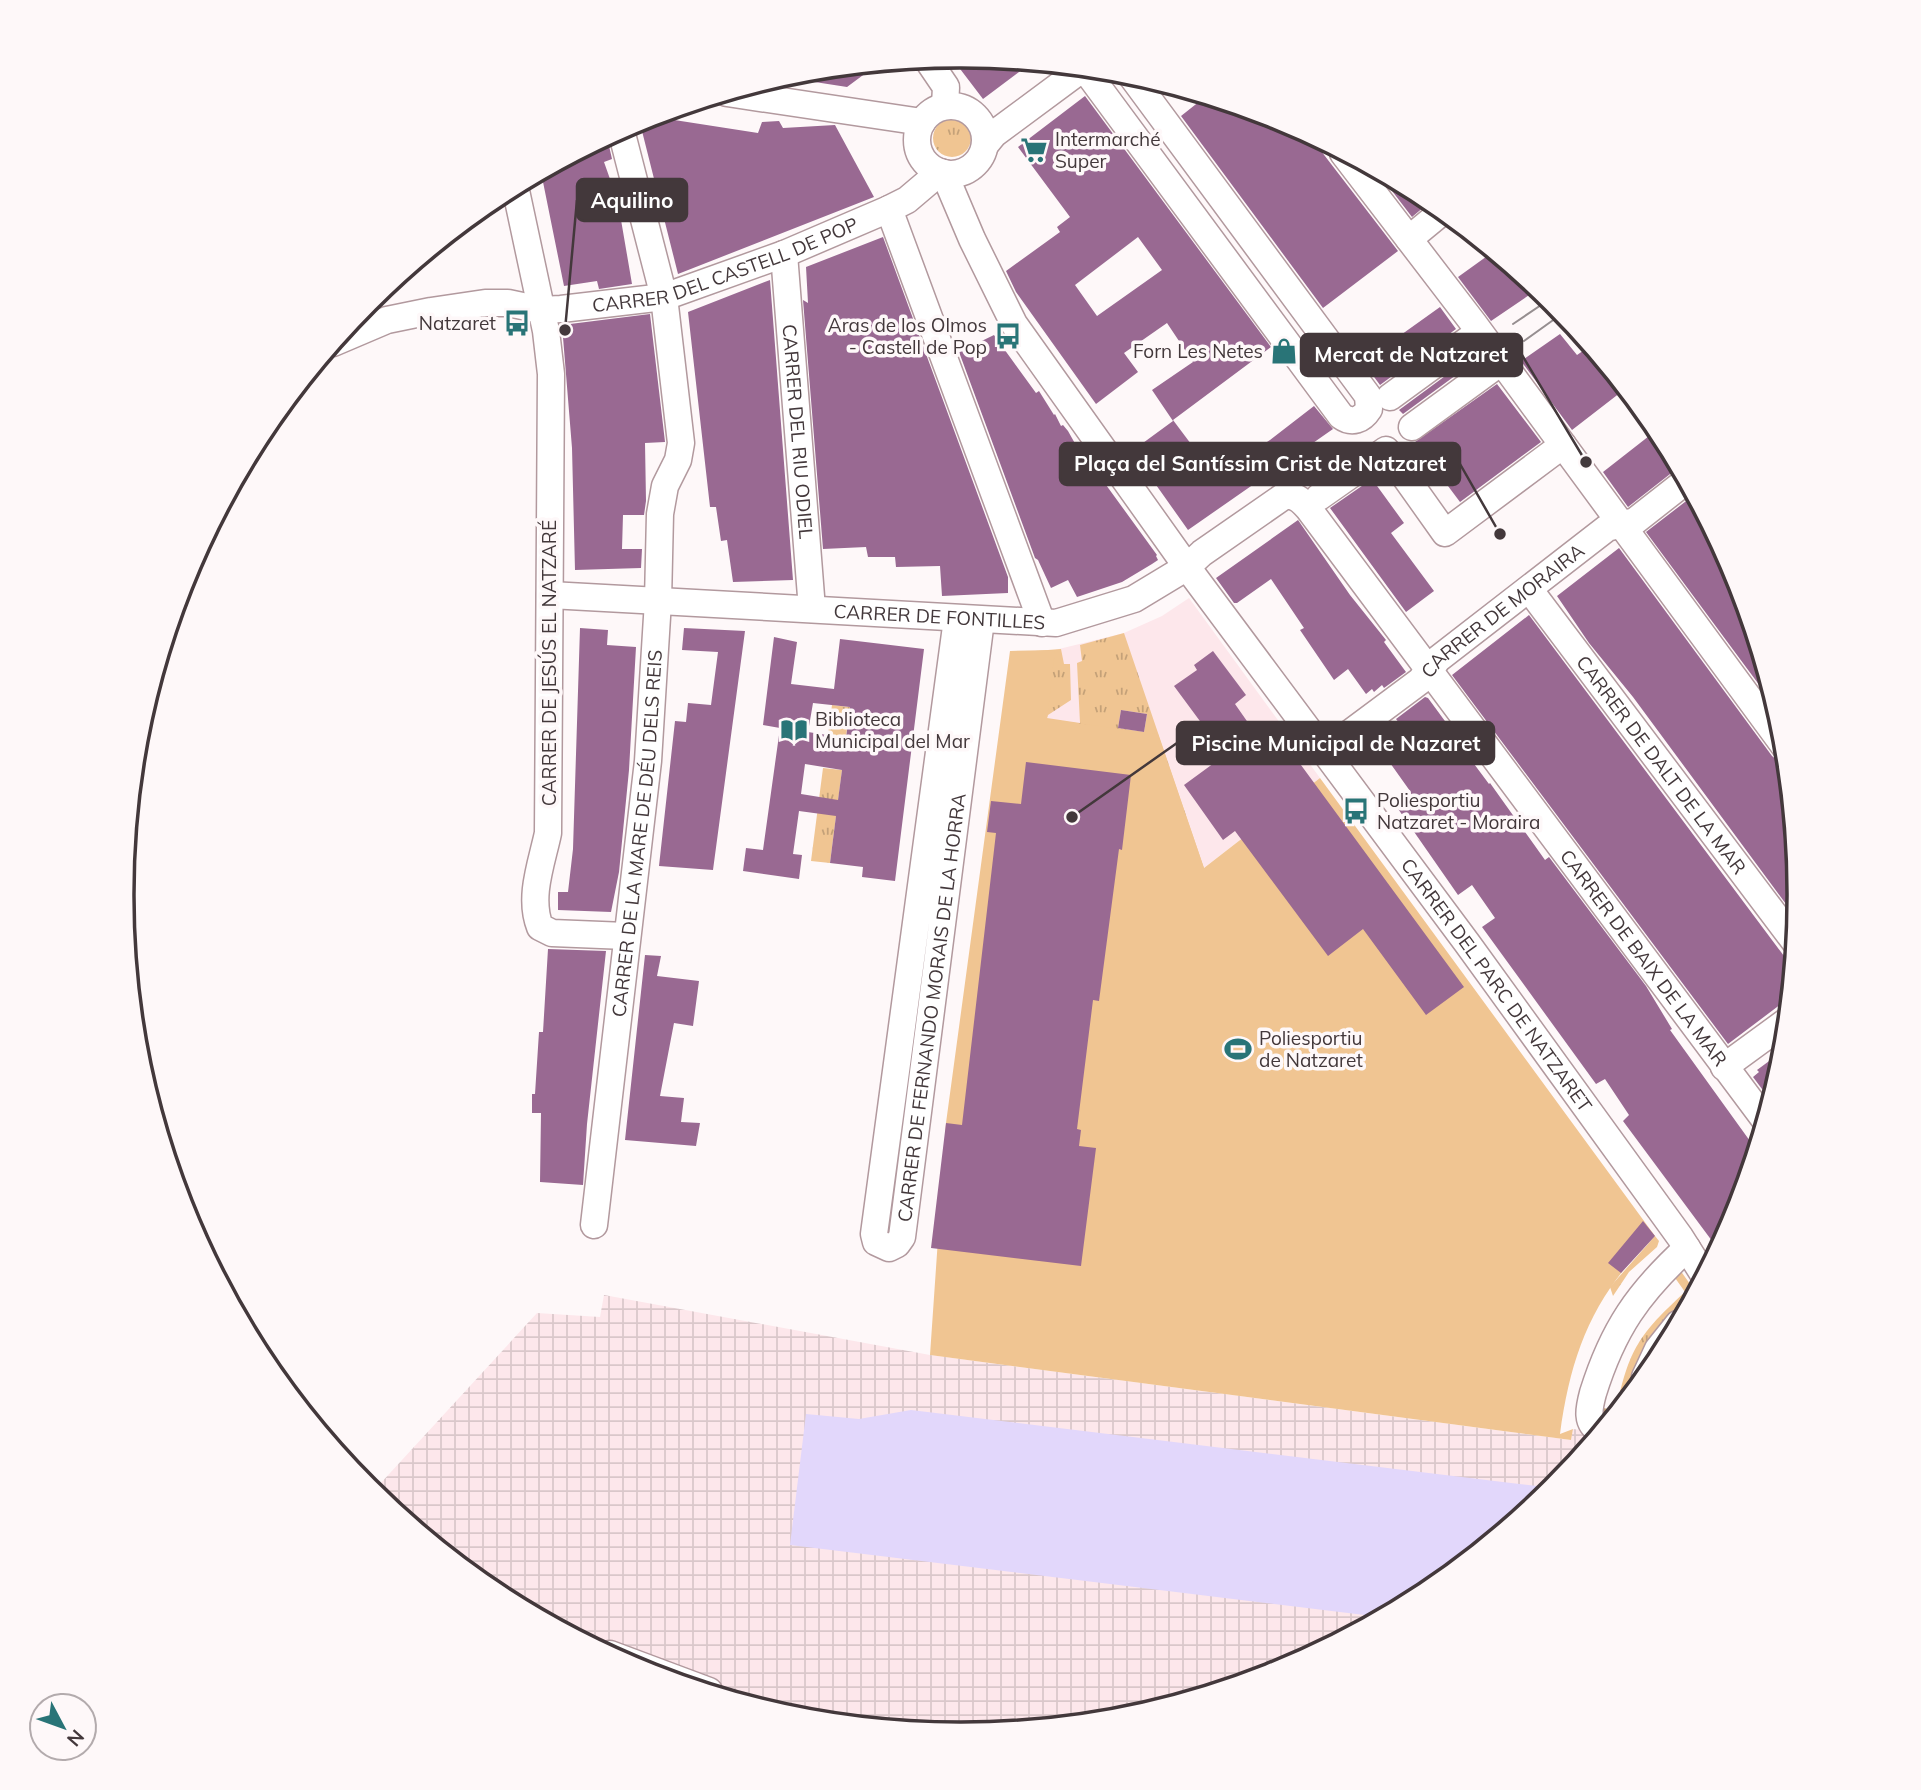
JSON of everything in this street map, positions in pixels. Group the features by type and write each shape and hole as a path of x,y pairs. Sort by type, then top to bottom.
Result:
{"street":[{"path":"934,69 946,87 945,106"},
{"path":"976,117 992,116 1001,111 1053,74"},
{"path":"985,145 985,135 976,117 956,106 935,110 922,122 917,145 921,155 933,168 942,172 963,171 972,166 994,134 1073,76"},
{"path":"1092,79 1341,416 1350,421 1360,419 1368,409 1368,396 1141,88"},
{"path":"760,93 922,122"},
{"path":"624,141 664,297"},
{"path":"1356,169 1502,362 1769,725"},
{"name":"CARRER DEL CASTELL DE POP","path":"353,335 387,320 485,303 508,303 541,310 664,297 784,254 889,209 906,200 942,172"},
{"name":"CARRER DEL PARC DE NATZARET","path":"942,172 1014,324 1187,567 1492,977 1699,1267"},
{"name":"CARRER DE JESÚS EL NATZARÉ","path":"517,198 541,310 551,374 548,833 537,882 538,921 545,931 552,933 626,936"},
{"path":"889,209 1042,623"},
{"path":"1409,239 1434,218"},
{"name":"CARRER DEL RIU ODIEL","path":"784,254 812,609"},
{"name":"CARRER DE LA MARE DE DÉU DELS REIS","path":"594,1225 648,761 661,500 678,460 681,443 664,297"},
{"path":"1390,397 1479,332"},
{"path":"1412,427 1502,362"},
{"path":"1319,497 1386,450 1445,533 1563,445"},
{"name":"CARRER DE MORAIRA","path":"1326,751 1420,681 1438,659 1607,528 1635,521 1679,487"},
{"name":"CARRER DE FONTILLES","path":"550,595 1056,623 1134,599 1187,567 1202,553 1284,496 1292,495"},
{"name":"CARRER DE BAIX DE LA MAR","path":"1292,495 1308,508 1758,1111"},
{"name":"CARRER DE DALT DE LA MAR","path":"1529,589 1786,930"},
{"name":"CARRER DE FERNANDO MORAIS DE LA HORRA","path":"969,620 902,1237 890,1248 876,1241 874,1234 969,620"},
{"path":"1724,1067 1776,1029"},
{"path":"1593,1426 1588,1418 1591,1400 1604,1359 1628,1313 1641,1294 1687,1248"}],"shaded area":[{"path":"1189,598 1320,778 1204,868 1158,734 1047,719 1055,650 1124,633 1162,616"},
{"path":"604,1295 930,1355 1571,1440 1573,1429 1589,1431 1545,1480 1506,1517 1464,1551 1374,1611 1277,1659 1174,1694 1068,1715 960,1722 853,1715 747,1694 644,1659 595,1636 547,1611 457,1551 380,1484 537,1313 600,1317"},
{"path":"911,1410 1539,1486 1464,1551 1366,1615 790,1545 806,1414 859,1419"}],"green space":[{"path":"952,119 966,124 971,138 966,152 952,157 938,152 933,138 938,124"},
{"path":"1124,633 1204,868 1191,891 1054,750 1030,661 1035,651 1061,649 1064,664 1070,664 1071,700 1047,718 1080,723 1077,663 1082,661 1080,645","holes":["1121,710 1147,714 1144,732 1118,728"]},
{"name":"Poliesportiu de Natzaret","path":"1055,650 1047,719 1158,734 1204,868 1320,778 1655,1236 1616,1280 1589,1326 1571,1377 1560,1434 1573,1429 1571,1440 930,1355 946,1123 1010,651"},
{"path":"832,705 850,707 845,744 827,742"},
{"path":"823,768 842,770 830,863 811,861"},
{"path":"1655,1236 1659,1241 1657,1247 1629,1272 1613,1296 1610,1287"},
{"path":"1680,1270 1690,1283 1685,1292 1673,1275"},
{"path":"1685,1292 1621,1391 1631,1357 1646,1332"},
{"path":"1596,1407 1607,1409 1599,1419"}],"building":[{"path":"959,68 1021,71 983,99"},
{"path":"865,74 847,87 813,82"},
{"path":"1085,96 1271,347 1173,420 1215,476 1270,440 1314,406 1333,429 1188,530 1132,451 1173,421 1152,390 1193,362 1167,323 1124,353 1138,372 1096,404 1016,292 1006,271 1060,232 1057,227 1070,217 1018,147","holes":["1138,237 1162,270 1097,316 1075,285"]},
{"path":"1197,103 1277,131 1322,152 1398,251 1323,308 1181,116"},
{"path":"674,120 758,133 762,122 779,121 783,128 835,125 874,197 678,274 642,132"},
{"path":"609,147 612,159 604,162 610,179 607,180 620,214 632,284 599,289 597,281 564,286 543,182"},
{"path":"1391,190 1421,209 1412,217"},
{"path":"883,237 1008,577 1008,593 942,596 940,566 896,567 895,557 868,557 866,547 823,549 803,300 808,303 806,267"},
{"path":"1486,257 1529,295 1491,321 1458,277"},
{"path":"770,280 793,580 733,582 727,540 721,541 716,507 710,507 688,312"},
{"path":"1440,307 1456,329 1380,385 1363,362"},
{"path":"650,314 665,442 645,443 644,515 623,515 622,549 642,549 641,568 575,570 572,448 562,325"},
{"path":"1560,334 1577,355 1583,351 1618,395 1572,430 1521,361"},
{"path":"994,335 1036,393 1039,391 1061,426 1068,431 1082,456 1085,454 1091,468 1093,467 1158,560 1122,582 1077,597 1068,580 1051,588 1035,558 959,352"},
{"path":"1475,354 1478,359 1403,414 1399,410"},
{"path":"1497,384 1541,442 1460,502 1415,442"},
{"path":"1648,437 1671,473 1628,507 1603,472"},
{"path":"1372,479 1404,523 1391,533 1434,591 1406,612 1330,508"},
{"path":"1686,501 1724,579 1760,686 1646,532"},
{"path":"1298,520 1350,595 1386,640 1384,642 1406,672 1384,688 1382,685 1374,692 1372,689 1366,694 1348,669 1334,680 1300,630 1304,628 1271,579 1234,603 1216,578"},
{"path":"1619,548 1775,759 1785,841 1787,905 1633,697 1589,643 1557,596"},
{"path":"1529,615 1784,956 1780,1005 1728,1044 1452,675"},
{"path":"580,628 608,630 607,645 636,647 629,770 619,872 611,912 558,910 558,892 568,892 573,849"},
{"path":"684,628 745,631 713,870 659,866 675,721 686,722 688,703 711,705 718,652 682,650"},
{"path":"774,637 797,642 791,684 834,689 840,639 924,649 895,881 862,877 863,867 830,863 836,816 799,811 793,854 802,855 799,879 743,871 746,848 763,850 780,728 763,725","holes":["813,703 850,707 846,738 808,732","805,764 842,770 838,800 801,794"]},
{"path":"1213,651 1246,695 1235,704 1272,757 1287,746 1464,987 1426,1015 1363,929 1328,956 1235,831 1223,840 1184,785 1225,755 1174,686 1197,670 1194,665"},
{"path":"1425,697 1428,698 1545,860 1549,857 1646,986 1672,1029 1670,1030 1749,1140 1711,1240 1623,1121 1629,1115 1605,1079 1596,1084 1482,927 1495,918 1472,885 1458,895 1394,803 1410,791 1378,746 1403,728 1396,719"},
{"path":"1121,710 1147,714 1144,732 1118,728"},
{"path":"1026,762 1131,775 1099,1001 1093,1000 1077,1129 1081,1130 1079,1146 1096,1148 1081,1266 931,1248 946,1123 962,1125 996,833 987,832 991,801 1021,804"},
{"path":"548,949 606,951 583,1185 540,1182 541,1113 532,1113 532,1094 535,1094 539,1032 543,1032"},
{"path":"645,955 661,956 657,976 699,981 693,1026 674,1023 660,1096 684,1098 681,1122 700,1123 696,1146 625,1140"},
{"path":"1770,1060 1763,1091 1753,1077 1759,1072 1757,1070"},
{"path":"1643,1221 1655,1236 1621,1273 1608,1263"}],"tram line":[{"path":"1513,324 1540,306"},
{"path":"1524,341 1554,320"}],"place":[{"name":"Intermarché Super","path":"1034,150"},
{"name":"Natzaret","path":"517,323"},
{"name":"Aquilino","path":"565,330"},
{"name":"Aras de los Olmos - Castell de Pop","path":"1008,336"},
{"name":"Forn Les Netes","path":"1284,351"},
{"name":"Mercat de Natzaret","path":"1586,462"},
{"name":"Plaça del Santíssim Crist de Natzaret","path":"1500,534"},
{"name":"Biblioteca Municipal del Mar","path":"794,730"},
{"name":"Poliesportiu Natzaret - Moraira","path":"1356,811"},
{"name":"Piscine Municipal de Nazaret","path":"1072,817"},
{"name":"Poliesportiu de Natzaret","path":"1238,1049"}]}
